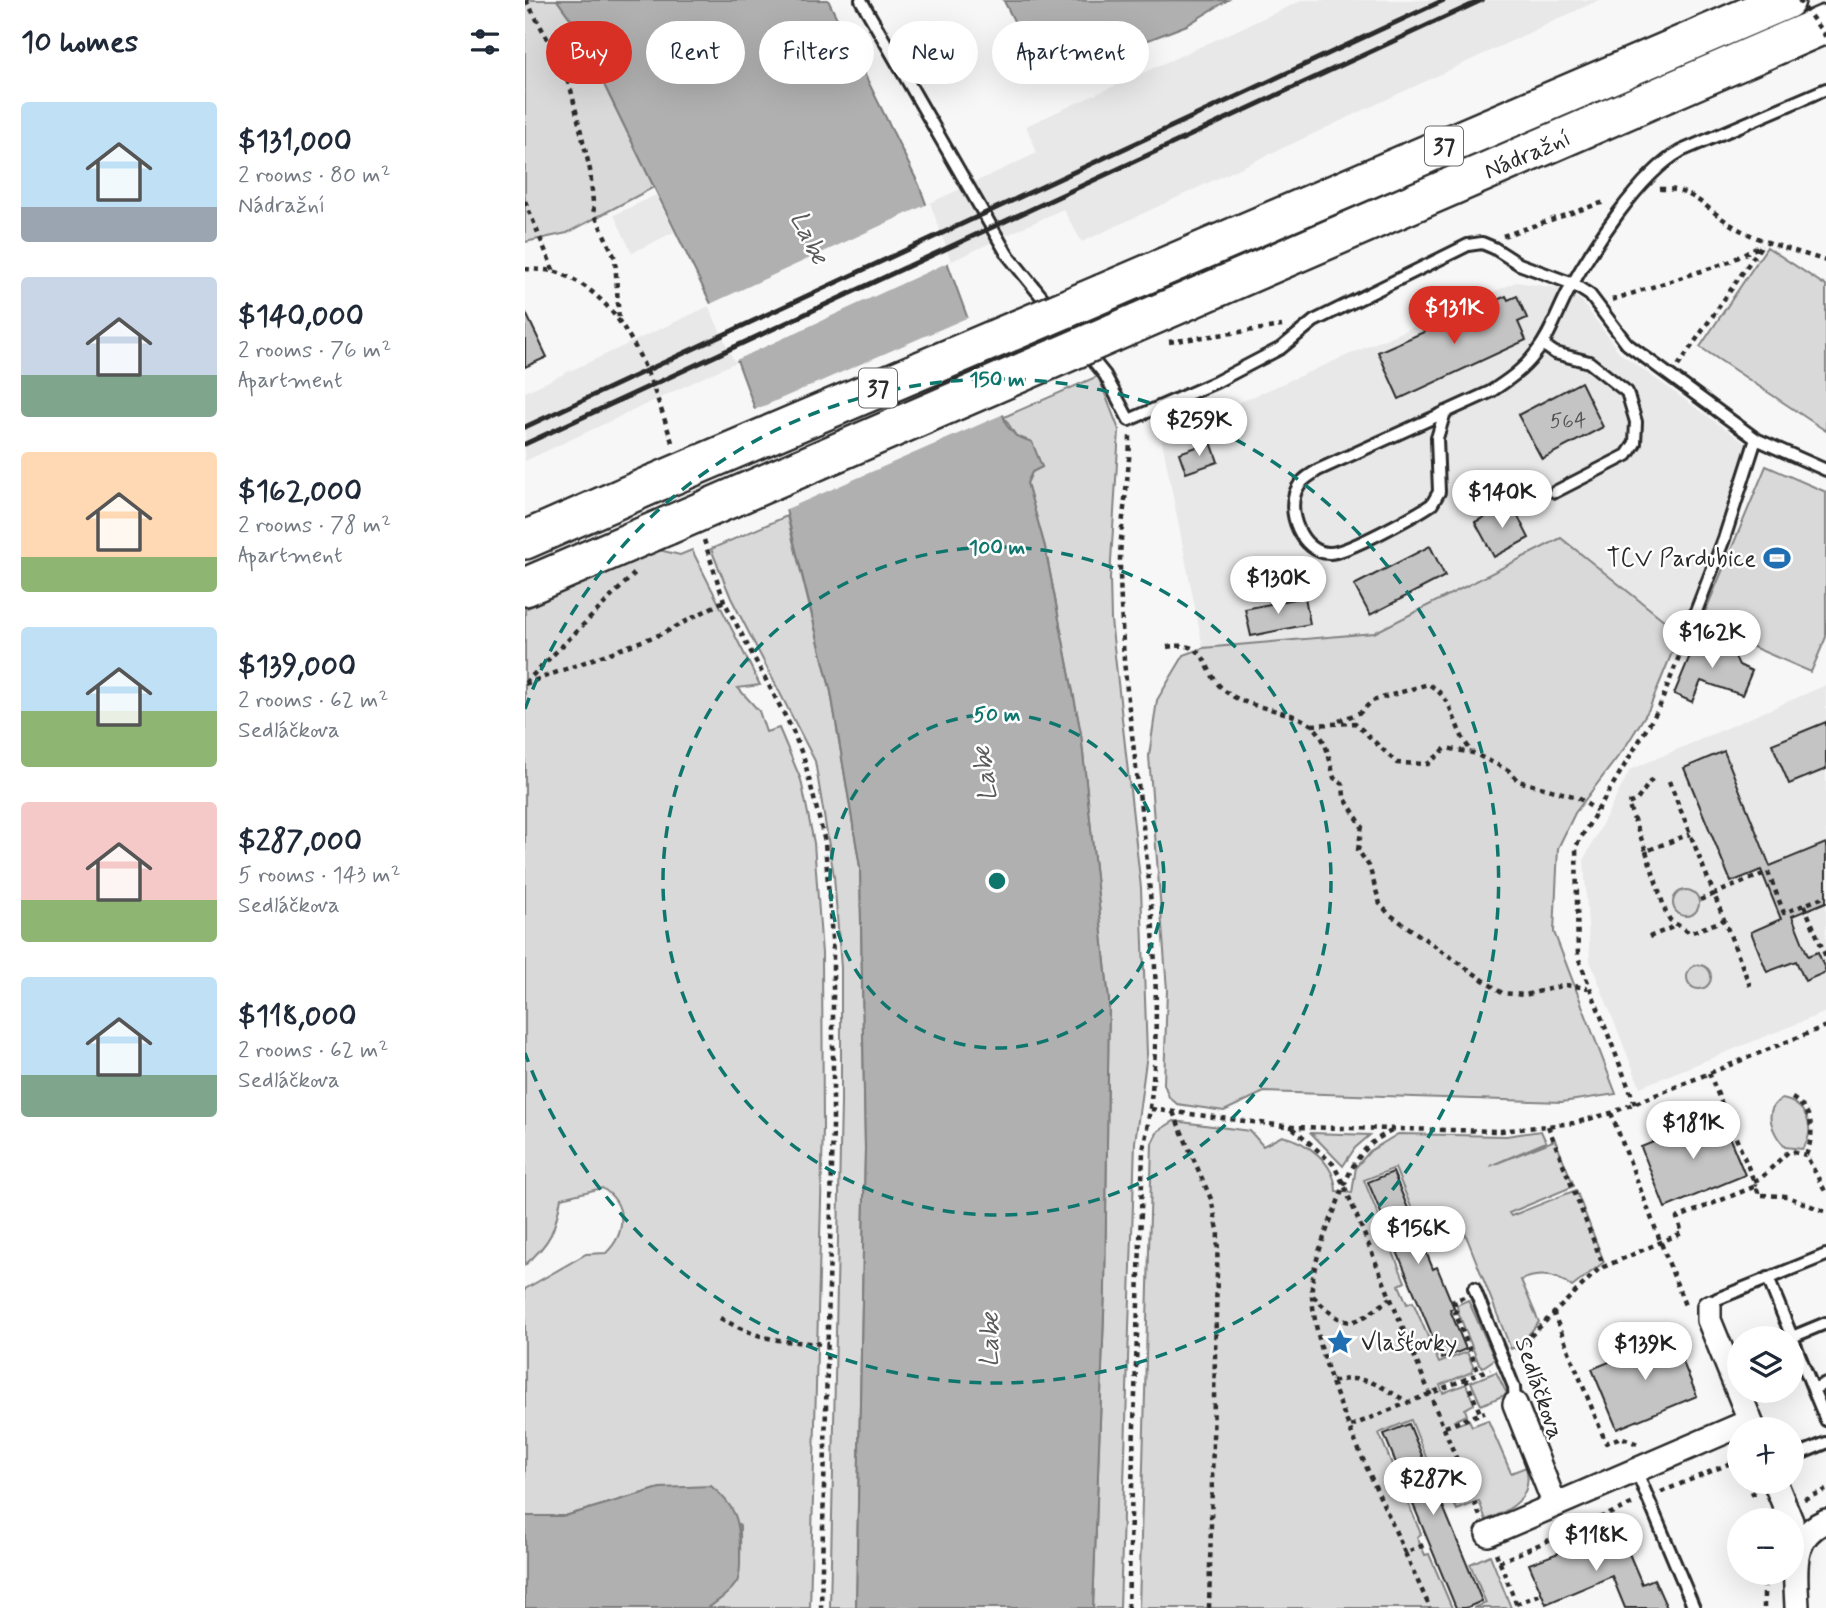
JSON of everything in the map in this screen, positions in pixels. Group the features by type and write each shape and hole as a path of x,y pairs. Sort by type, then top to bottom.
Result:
{"main road":[{"name":"Nádražní","path":"525,540 1786,0"},
{"name":"Nádražní","path":"685,529 1113,333 1826,24"},
{"name":"37","path":"525,587 685,529"}],"street":[{"path":"1699,1312 1709,1320 1749,1417"},
{"name":"Sedláčkova","path":"1514,1404 1555,1505"},
{"path":"1488,1534 1636,1470 1727,1435"},
{"path":"1804,1529 1808,1530 1826,1521"},
{"path":"1797,1585 1797,1608"}],"lane":[{"path":"861,0 1002,246 1105,375 1129,420 1216,382 1281,348 1314,321 1460,249 1482,243 1519,264 1573,284 1590,295 1627,344 1670,377 1756,439 1826,470"},
{"path":"1445,412 1437,438 1439,492 1432,504 1339,552 1321,552 1312,547 1299,530 1293,508 1296,489 1301,482 1318,470 1445,412 1507,380 1522,369 1542,344 1573,284 1634,192 1660,164 1681,151 1826,89"},
{"path":"1542,344 1555,353 1589,362 1627,392 1636,422 1635,443 1627,455 1556,492"},
{"path":"1691,627 1724,539 1756,439"},
{"path":"1699,1312 1717,1299 1826,1255"},
{"path":"1768,1278 1788,1326"},
{"name":"Sedláčkova","path":"1475,1288 1514,1387 1514,1404"},
{"path":"1804,1332 1826,1323"},
{"path":"1804,1367 1826,1420"},
{"path":"1813,1389 1826,1383"},
{"path":"1804,1452 1826,1443"},
{"path":"1636,1470 1694,1608"}],"path":[{"path":"526,0 558,58 571,90 590,170 594,213 615,258 619,322"},
{"path":"1799,0 1826,37"},
{"path":"1482,243 1634,192 1669,189 1699,198 1735,227 1764,242 1826,261"},
{"path":"525,201 554,272"},
{"path":"1597,304 1729,262 1764,242"},
{"path":"1670,377 1764,242"},
{"path":"525,269 554,272 578,283 619,322 646,369 676,454"},
{"path":"1165,342 1314,321"},
{"path":"1128,1608 1143,1151 1151,1109 1154,1002 1150,898 1122,611 1120,560 1129,420"},
{"path":"685,529 792,729 816,797 825,842 833,953 833,1126 821,1608"},
{"path":"525,684 644,564"},
{"path":"525,684 664,633 725,601"},
{"path":"1635,1104 1578,957 1576,846 1659,708 1691,627"},
{"path":"1167,647 1180,645 1195,648 1206,659 1222,689 1238,699 1311,725 1355,723 1397,763 1428,764 1446,748 1473,753 1508,770 1518,781 1577,797 1597,811"},
{"path":"1336,723 1361,712 1372,701 1428,684 1447,701 1459,738 1473,753"},
{"path":"1311,725 1327,747 1334,778 1343,784 1344,797 1362,826 1358,850 1369,866 1380,904 1389,914 1502,993 1525,995 1565,985 1588,988"},
{"path":"1652,779 1637,800 1628,804 1666,913 1690,933 1724,920"},
{"path":"1669,781 1750,986"},
{"path":"1646,851 1690,834"},
{"path":"1700,900 1768,872 1784,913 1826,896"},
{"path":"1804,905 1826,957"},
{"path":"1649,937 1678,925"},
{"path":"1151,1109 1292,1127 1501,1131 1548,1126 1611,1113 1826,1026"},
{"path":"1709,1073 1759,1195 1786,1195 1826,1212"},
{"path":"1792,1098 1803,1108 1812,1128 1806,1155 1826,1193"},
{"path":"1173,1112 1211,1199 1218,1230 1209,1608"},
{"path":"1611,1113 1661,1243 1699,1312"},
{"path":"1548,1126 1604,1267"},
{"path":"1292,1127 1333,1164 1344,1185 1517,1606 1541,1594"},
{"path":"1395,1130 1378,1137 1359,1155 1339,1198 1318,1262 1312,1295 1332,1382 1430,1608"},
{"path":"1511,1352 1520,1348 1553,1312 1604,1267 1682,1233 1677,1218 1755,1184 1789,1151 1806,1155"},
{"path":"1339,1198 1350,1199"},
{"path":"1312,1295 1332,1315 1351,1322 1370,1315 1391,1298"},
{"path":"1454,1301 1457,1309 1455,1312 1479,1374"},
{"path":"1553,1312 1606,1443 1621,1437 1647,1447"},
{"path":"720,1318 754,1336 771,1340 828,1343"},
{"path":"1351,1426 1505,1363"},
{"path":"1332,1382 1353,1377 1367,1379 1409,1402"},
{"path":"1445,1427 1483,1413 1466,1379"},
{"path":"1499,1562 1727,1464"},
{"path":"1405,1553 1426,1544"},
{"path":"1764,1585 1764,1608"}],"shaded area":[{"path":"525,0 557,0 572,21 546,21 546,84 604,84 654,187 567,233 525,242"},
{"path":"1303,0 1599,0 1082,242 1063,209 525,461 525,392 1037,153 1026,126 1118,84 1149,84 1149,70"},
{"path":"656,195 674,232 632,253 614,215"},
{"path":"1767,247 1826,286 1826,431 1700,347"},
{"path":"1516,282 1558,288 1581,300 1620,353 1748,445 1716,542 1680,633 1561,538 1374,633 1203,648 1159,426 1179,417 1183,427"},
{"path":"1098,376 1119,430 1110,578 1111,620 1141,888 1147,1054 1135,1142 1120,1608 1093,1608 1105,1288 1109,1001 1081,734 1045,547 1027,483 1032,472 1042,467 1032,443 1016,436 1004,417"},
{"name":"TCV Pardubice","path":"1766,466 1826,492 1826,637 1811,672 1700,624"},
{"path":"787,516 831,692 860,867 865,1148 856,1608 830,1608 841,1103 841,968 834,876 815,761 731,598 711,549"},
{"path":"1561,538 1680,633 1649,709 1626,746 1575,813 1558,848 1554,932 1616,1094 1562,1102 1264,1092 1224,1111 1177,1104 1169,1097 1164,1084 1167,990 1149,756 1157,700 1184,655 1203,648 1374,633"},
{"path":"659,550 680,555 692,550 760,685 738,688 759,711 766,732 779,728 801,780 814,843 822,954 823,1128 810,1608 708,1608 729,1590 738,1572 740,1525 660,1488 565,1516 525,1516 525,1289 586,1254 606,1253 617,1237 621,1219 616,1202 602,1188 561,1198 551,1235 525,1265 525,609"},
{"path":"1826,685 1826,1012 1640,1087 1590,961 1584,859 1630,770"},
{"path":"1686,890 1695,894 1699,903 1695,912 1686,916 1677,912 1673,903 1677,894"},
{"path":"1699,965 1710,972 1711,977 1704,988 1699,989 1688,982 1687,977 1694,966"},
{"path":"1782,1099 1798,1106 1807,1118 1809,1134 1802,1149 1785,1147 1773,1129 1772,1109"},
{"path":"1174,1121 1250,1131 1263,1146 1282,1136 1292,1139 1310,1149 1325,1163 1331,1171 1336,1191 1352,1193 1356,1167 1370,1151 1398,1134 1506,1136 1541,1131 1546,1142 1490,1166 1555,1140 1574,1186 1509,1213 1511,1216 1576,1190 1604,1262 1572,1287 1560,1279 1548,1276 1521,1280 1539,1322 1520,1345 1511,1349 1465,1233 1428,1248 1395,1168 1364,1180 1405,1282 1399,1285 1407,1304 1413,1302 1439,1363 1467,1352 1473,1366 1472,1372 1440,1385 1443,1393 1466,1384 1474,1404 1465,1409 1467,1415 1454,1421 1456,1425 1469,1420 1472,1426 1488,1420 1511,1473 1526,1467 1528,1478 1523,1495 1512,1507 1486,1520 1479,1501 1457,1510 1452,1499 1444,1502 1411,1420 1379,1433 1421,1534 1417,1537 1425,1555 1429,1554 1452,1608 1139,1608 1152,1143 1158,1131"},
{"path":"1311,1133 1370,1135 1355,1148 1343,1166"},
{"path":"1468,1300 1495,1359 1483,1367 1479,1364 1458,1312 1457,1305"},
{"path":"1496,1372 1507,1394 1481,1405 1471,1382"},
{"path":"1490,1555 1511,1608 1474,1608 1486,1603 1470,1564"}],"water":[{"name":"Labe","path":"557,0 828,0 838,21 759,21 759,84 869,84 919,185 1007,426 1016,436 1032,442 1042,467 1032,472 1027,483 1045,547 1081,734 1109,1001 1105,1288 1093,1608 856,1608 865,1148 860,867 831,692 774,461 733,349 604,84 632,84 632,21 572,21"},
{"path":"1228,0 1187,25 1149,40 1149,21 1014,21 1004,1"},
{"path":"711,1486 732,1508 738,1524 740,1564 737,1582 708,1608 525,1608 525,1516 565,1516 660,1488"}],"pier":[{"path":"930,203 951,261 734,361 708,305"},
{"path":"971,316 1006,413 782,511 770,462 752,411"}],"building":[{"path":"1506,296 1508,300 1517,296 1527,318 1518,322 1526,340 1399,399 1378,352"},
{"path":"525,311 547,357 525,367"},
{"path":"1581,382 1603,427 1542,459 1518,415"},
{"path":"1211,442 1218,462 1186,473 1179,453"},
{"path":"1511,503 1529,538 1494,557 1475,522"},
{"path":"1430,546 1445,576 1370,615 1354,585"},
{"path":"1305,597 1310,624 1251,636 1245,609"},
{"path":"1698,636 1732,651 1739,665 1752,671 1742,695 1701,681 1692,702 1674,694"},
{"path":"1826,722 1826,769 1789,784 1772,744"},
{"path":"1724,751 1770,866 1826,843 1826,902 1792,916 1808,956 1818,952 1826,972 1805,981 1796,961 1767,972 1751,932 1781,919 1761,870 1731,882 1684,768"},
{"path":"1720,1115 1745,1175 1665,1208 1641,1147"},
{"path":"1393,1172 1433,1269 1437,1267 1454,1308 1450,1310 1466,1349 1442,1359 1368,1182"},
{"path":"1672,1336 1697,1396 1617,1429 1592,1369"},
{"path":"1409,1424 1482,1601 1466,1608 1456,1608 1384,1434"},
{"path":"1619,1530 1642,1584 1654,1579 1667,1608 1625,1608 1612,1576 1546,1604 1529,1564"}],"railway":[{"path":"525,427 1444,0"},
{"path":"525,444 1482,0"}],"place":[{"name":"TCV Pardubice","path":"1777,558"},
{"name":"Vlašťovky","path":"1340,1342"}]}
